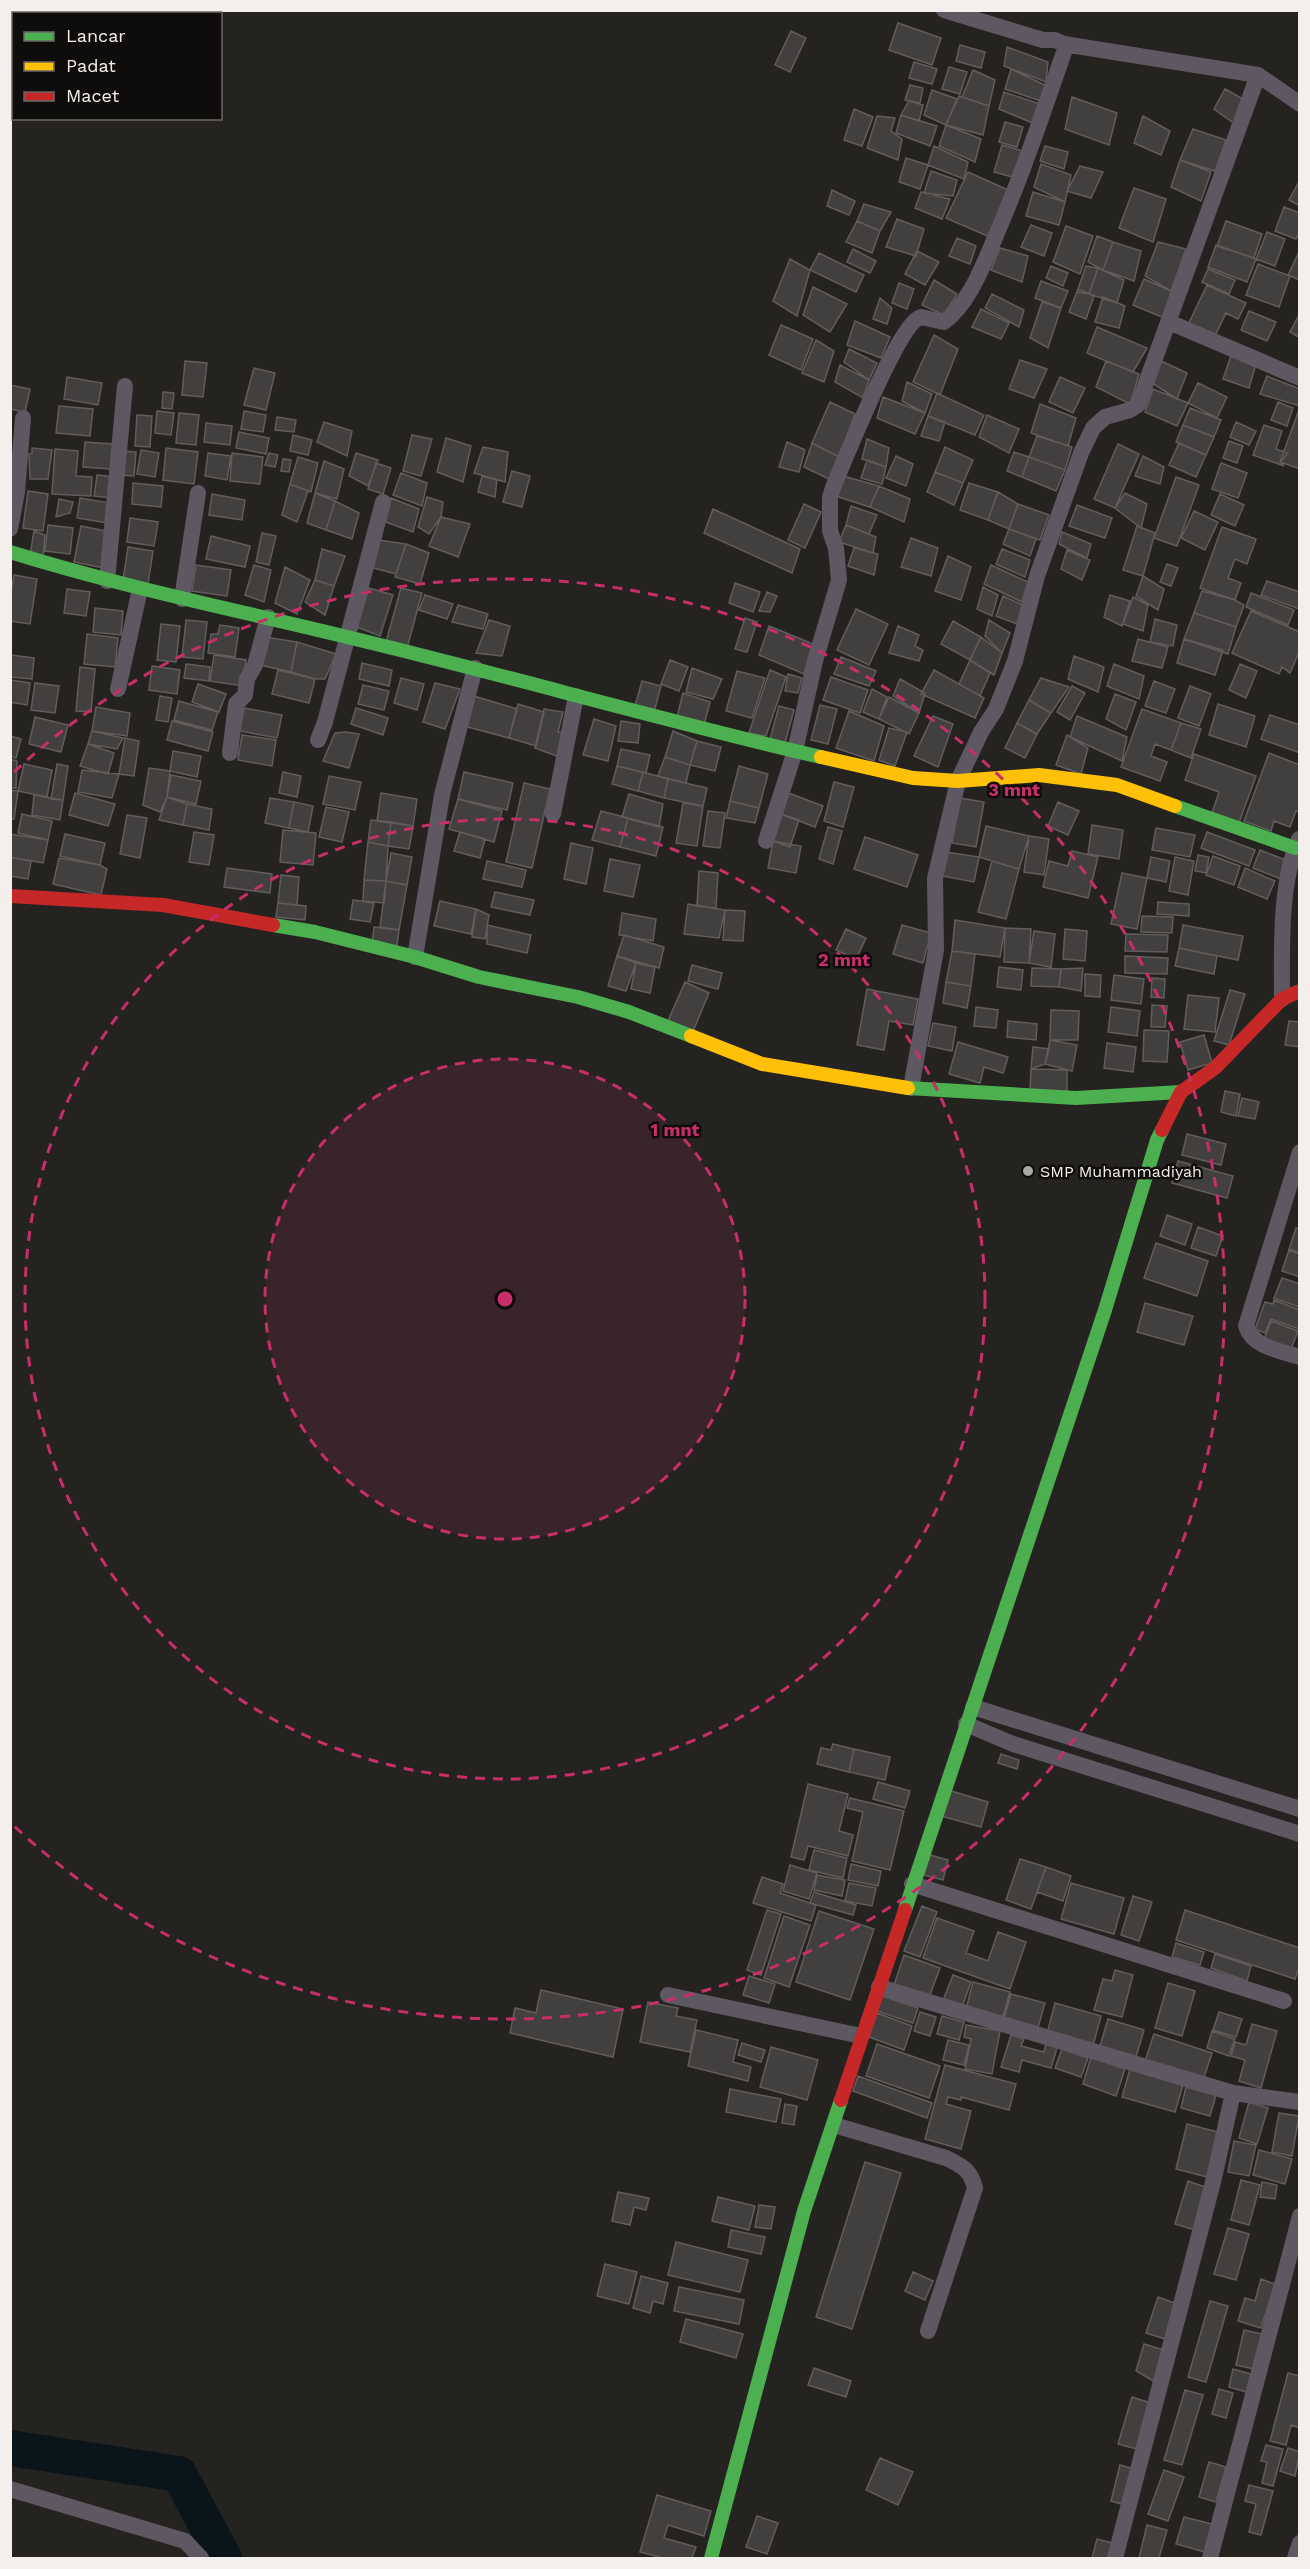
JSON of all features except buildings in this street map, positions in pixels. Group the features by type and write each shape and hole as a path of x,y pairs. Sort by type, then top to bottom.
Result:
{"street":[{"path":"944,10 1064,44 1258,75 1299,104"},
{"path":"766,841 795,751 815,661 839,580 836,548 830,531 829,507 834,485 892,354 910,323 921,316 945,322 966,298 986,260 1023,171 1065,49 1064,44"},
{"path":"911,1088 936,950 935,879 958,781 981,732 996,709 1015,660 1037,576 1080,453 1093,428 1105,417 1130,410 1138,405 1258,75"},
{"path":"1168,322 1299,378"},
{"path":"107,581 125,386"},
{"path":"10,529 17,492 23,418"},
{"path":"182,599 198,493"},
{"path":"318,740 325,722 383,502"},
{"path":"10,552 107,581 348,636 576,696 913,778 958,781 1039,775 1117,785 1297,843 1285,900 1282,999"},
{"path":"118,689 140,589"},
{"path":"230,753 236,704 245,695 268,617"},
{"path":"415,957 442,795 475,668"},
{"path":"553,814 576,696"},
{"path":"10,896 163,905 315,932 479,976 578,997 629,1012 762,1064 911,1088 1076,1098 1181,1092"},
{"path":"711,2559 804,2211 1105,1310 1157,1140 1181,1092 1215,1068 1282,999 1299,991"},
{"path":"1299,1152 1246,1326 1248,1335 1257,1342 1299,1357"},
{"path":"973,1707 1299,1809"},
{"path":"966,1724 1013,1744 1299,1834"},
{"path":"912,1884 1284,2001"},
{"path":"879,1988 1233,2093 1299,2102"},
{"path":"668,1995 861,2036"},
{"path":"1115,2559 1213,2182 1233,2093"},
{"path":"834,2125 946,2158 963,2166 972,2174 975,2188 928,2331"},
{"path":"1210,2559 1299,2216"},
{"path":"10,2489 185,2541 201,2559"},
{"path":"1295,2559 1299,2543"}],"waterway":[{"path":"10,2448 179,2474 224,2558"}],"traffic: fast":[{"path":"10,552 148,590 380,645 821,757"},
{"path":"1175,806 1295,848"},
{"path":"273,925 315,932 415,957 479,977 578,997 629,1012 691,1036"},
{"path":"908,1088 1076,1098 1181,1092"},
{"path":"905,1910 1105,1310 1162,1130"},
{"path":"711,2558 804,2211 841,2100"}],"traffic: slow":[{"path":"821,757 913,778 958,781 1039,775 1117,785 1175,806"},
{"path":"691,1036 762,1064 908,1088"}],"traffic: jam":[{"path":"10,896 163,905 273,925"},
{"path":"1162,1130 1181,1092 1215,1068 1282,999 1300,991"},
{"path":"841,2100 905,1910"}],"place":[{"name":"SMP Muhammadiyah","path":"1028,1171"}]}
